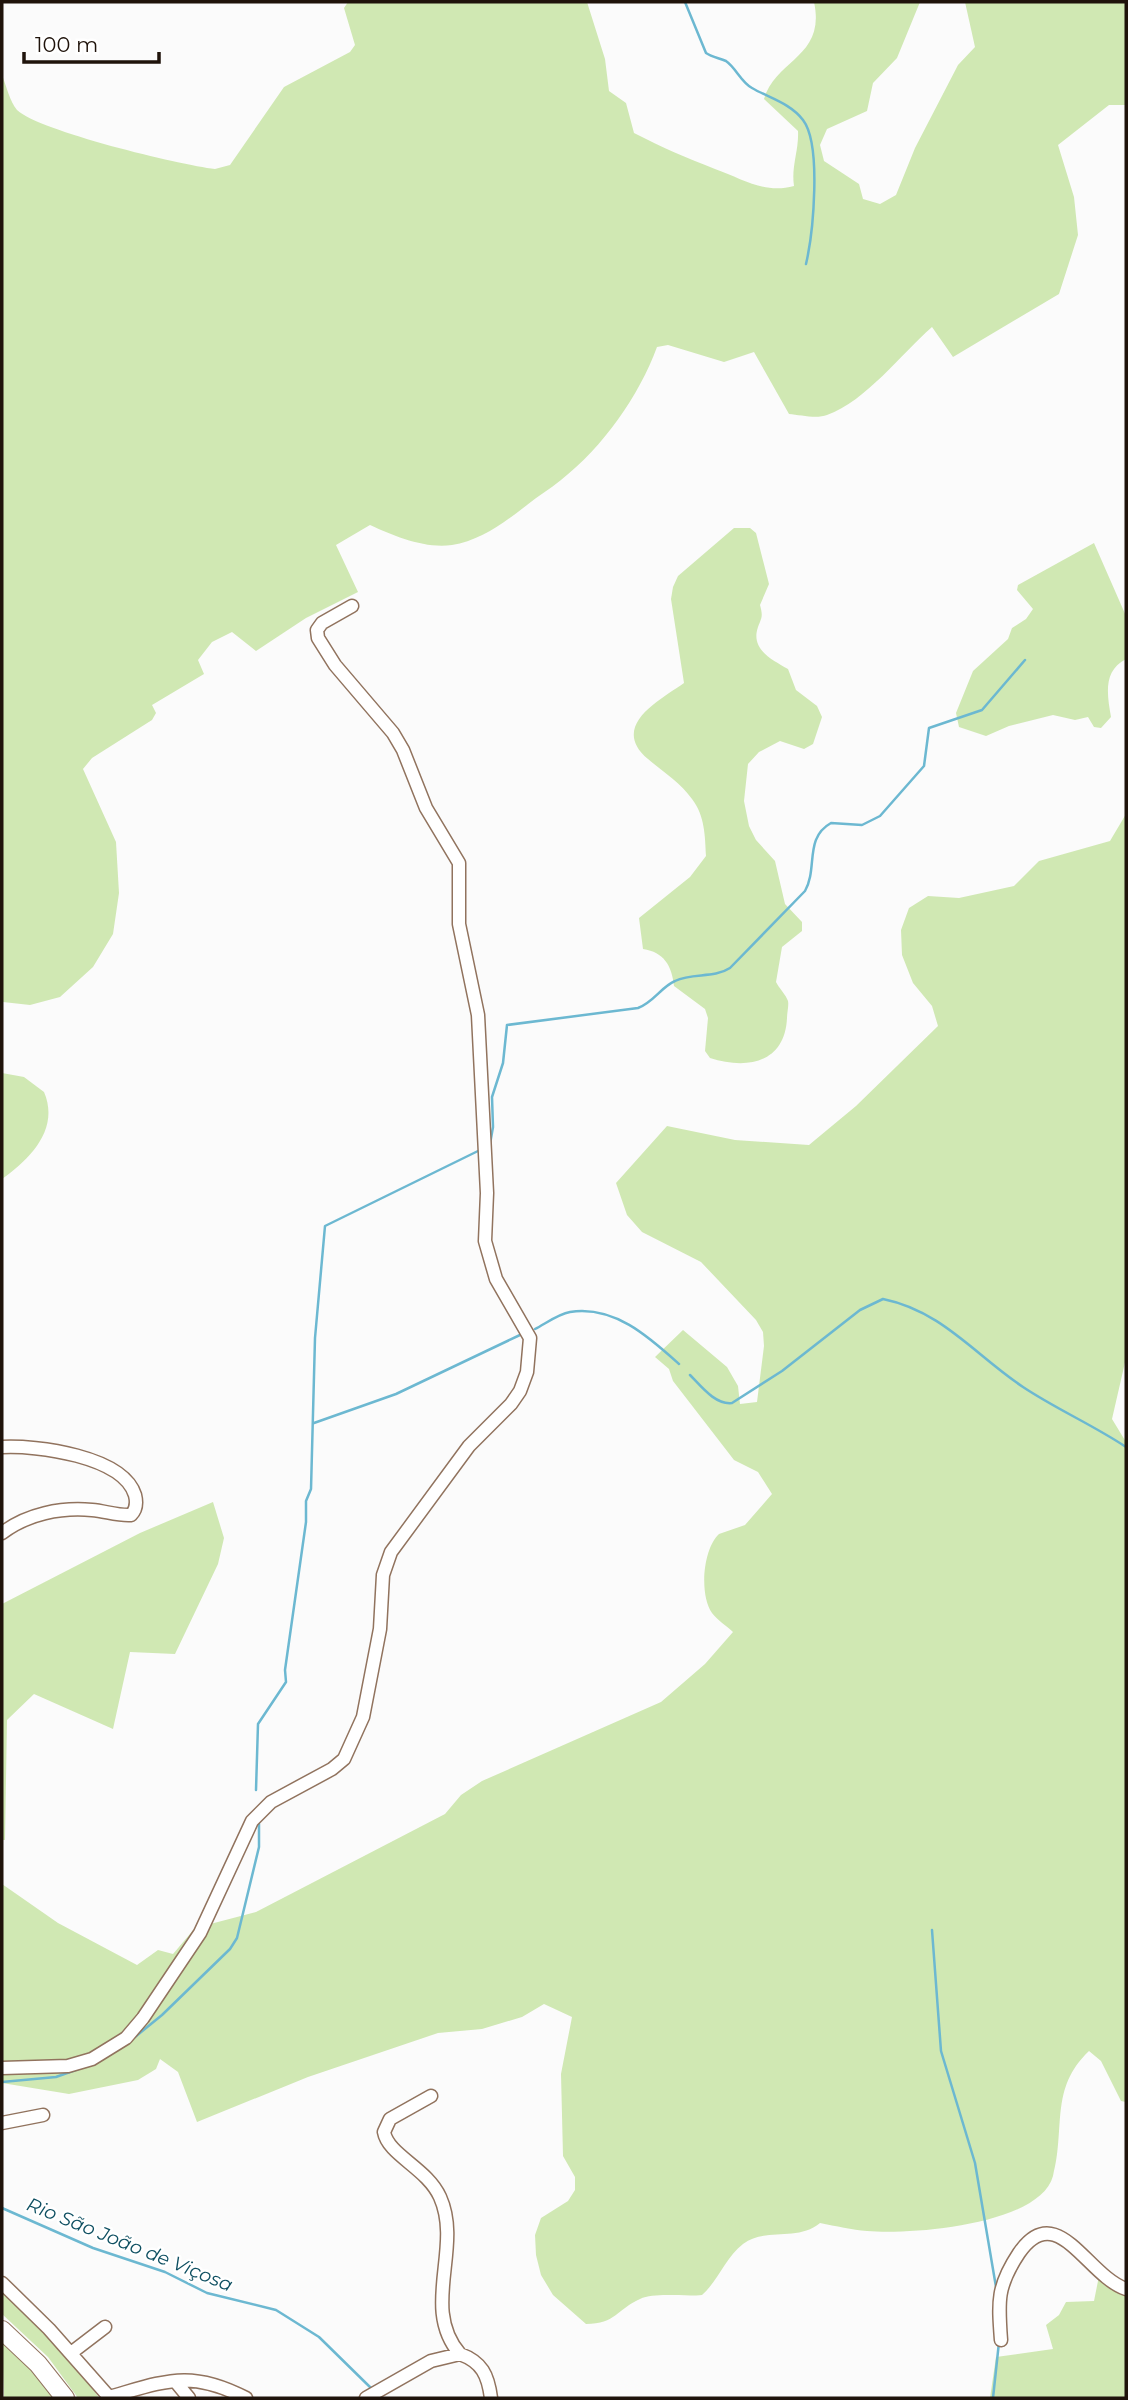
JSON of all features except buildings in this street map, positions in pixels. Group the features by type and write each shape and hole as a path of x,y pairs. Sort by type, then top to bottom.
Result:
{"highway":[{"path":"2,2330 38,2364 65,2398"}],"street":[{"path":"5,2070 68,2066 92,2059 126,2038 144,2018 200,1933 252,1821 271,1802 332,1769 344,1759 363,1717 380,1629 383,1575 391,1552 469,1447 511,1404 527,1373 530,1338 496,1279 485,1241 487,1193 479,1028 458,912 459,863 426,808 403,750 393,733 335,664 318,638 317,630 322,623 352,606"},
{"path":"2,1447 57,1450 79,1456 118,1476 131,1487 136,1503 131,1515 94,1510 64,1510 27,1518 2,1533"},
{"path":"431,2096 390,2119 384,2132 392,2148 426,2175 444,2207 447,2232 442,2303 447,2335 460,2354 478,2362 484,2371 491,2398"},
{"path":"2,2123 43,2115"},
{"path":"1001,2340 1000,2286 1021,2250 1036,2234 1044,2231 1057,2235 1113,2283 1126,2289"},
{"path":"2,2283 71,2353 109,2398 174,2381 206,2380 246,2398"},
{"path":"71,2353 105,2327"},
{"path":"374,2395 424,2364 460,2354"},
{"path":"174,2381 189,2398"}],"green space":[{"path":"348,2 587,2 605,59 609,91 626,103 634,133 744,181 763,187 783,188 794,186 798,131 764,99 770,86 807,46 813,35 816,20 814,2 920,2 897,58 873,83 867,111 827,129 820,145 824,161 859,184 863,199 880,204 896,195 915,148 958,65 975,47 965,2 1126,2 1126,105 1109,105 1058,145 1074,197 1078,235 1059,294 953,357 932,327 856,399 827,415 813,417 789,414 754,352 724,362 668,345 657,347 630,402 591,452 561,480 501,524 462,543 442,546 410,541 370,525 336,545 358,592 306,618 256,651 232,632 212,642 198,660 204,674 152,705 156,713 152,720 92,758 83,769 116,842 119,893 113,934 93,967 60,997 30,1005 3,1002 2,75 17,110 52,128 111,146 215,169 230,165 284,87 350,52 355,45 344,8"},
{"path":"734,528 750,528 756,533 769,584 760,605 762,616 756,635 757,642 764,653 788,669 796,690 817,706 822,717 813,744 804,749 780,741 759,752 748,764 744,801 749,826 756,840 775,861 785,904 802,922 802,931 782,947 776,982 787,999 785,1033 772,1054 762,1059 737,1063 710,1058 705,1051 708,1018 705,1009 674,986 669,966 662,957 643,949 639,918 690,877 706,856 700,812 682,787 637,747 634,736 642,715 684,683 671,599 678,576"},
{"path":"1094,543 1126,616 1126,659 1113,670 1108,684 1111,717 1101,728 1094,727 1088,717 1075,720 1053,715 1009,726 986,736 959,727 956,713 973,671 1008,639 1012,628 1026,619 1033,609 1017,590 1018,585"},
{"path":"1126,814 1126,1358 1112,1419 1126,1442 1126,2102 1121,2101 1101,2061 1089,2051 1068,2080 1063,2095 1053,2176 1043,2193 1024,2206 1000,2216 941,2228 887,2232 820,2223 802,2232 762,2236 737,2249 702,2295 646,2297 604,2322 586,2324 553,2295 541,2275 536,2255 535,2235 541,2218 568,2201 575,2190 575,2177 563,2156 561,2074 572,2017 544,2004 522,2017 482,2029 438,2033 308,2077 197,2122 178,2072 160,2059 156,2069 138,2080 69,2094 2,2083 2,1884 58,1923 137,1965 158,1950 173,1954 195,1928 256,1912 445,1814 461,1795 482,1781 661,1702 705,1664 733,1632 714,1616 705,1595 709,1550 719,1534 745,1525 772,1494 758,1472 734,1460 673,1381 669,1369 655,1357 683,1330 727,1367 738,1386 740,1404 757,1402 764,1346 763,1332 756,1320 701,1262 642,1232 627,1215 616,1183 667,1126 735,1140 809,1145 856,1106 938,1026 932,1006 913,983 902,955 901,930 909,908 928,896 959,898 1014,886 1039,861 1110,841"},
{"path":"2,1073 24,1077 44,1092 48,1118 40,1142 23,1162 2,1179"},
{"path":"213,1502 224,1538 218,1564 175,1654 130,1652 113,1729 34,1694 7,1720 5,1840 2,1840 2,1604 140,1533"},
{"path":"1100,2271 1126,2284 1126,2398 990,2398 996,2357 1053,2349 1046,2325 1059,2315 1066,2302 1094,2301"},
{"path":"2,2285 77,2366 99,2398 78,2398 48,2357 2,2314"},
{"path":"2,2339 21,2356 56,2398 4,2398"}],"waterway":[{"path":"685,2 706,53 726,61 748,85 792,109 803,120 809,132 814,190 806,264"},
{"path":"490,1144 493,1127 492,1097 503,1063 507,1025 638,1008 675,981 730,968 805,891 811,873 814,845 823,829 831,823 862,825 880,816 924,766 929,728 982,710 1025,660"},
{"path":"256,1790 258,1724 286,1682 285,1670 306,1522 306,1501 311,1489 315,1338 325,1226 478,1151"},
{"path":"690,1375 714,1398 732,1403 782,1371 860,1310 883,1299 923,1313 1023,1387 1126,1447"},
{"path":"535,1329 570,1312 601,1313 630,1325 679,1364"},
{"path":"314,1423 396,1394 520,1335"},
{"path":"135,2037 162,2015 230,1949 237,1938 259,1847 259,1824"},
{"path":"932,1930 941,2051 975,2163 996,2287"},
{"path":"2,2082 56,2077 84,2067"},
{"name":"Rio São João de Viçosa","path":"2,2208 93,2248 165,2272 207,2293 276,2310 319,2337 373,2390"},
{"path":"993,2398 999,2342"}]}
